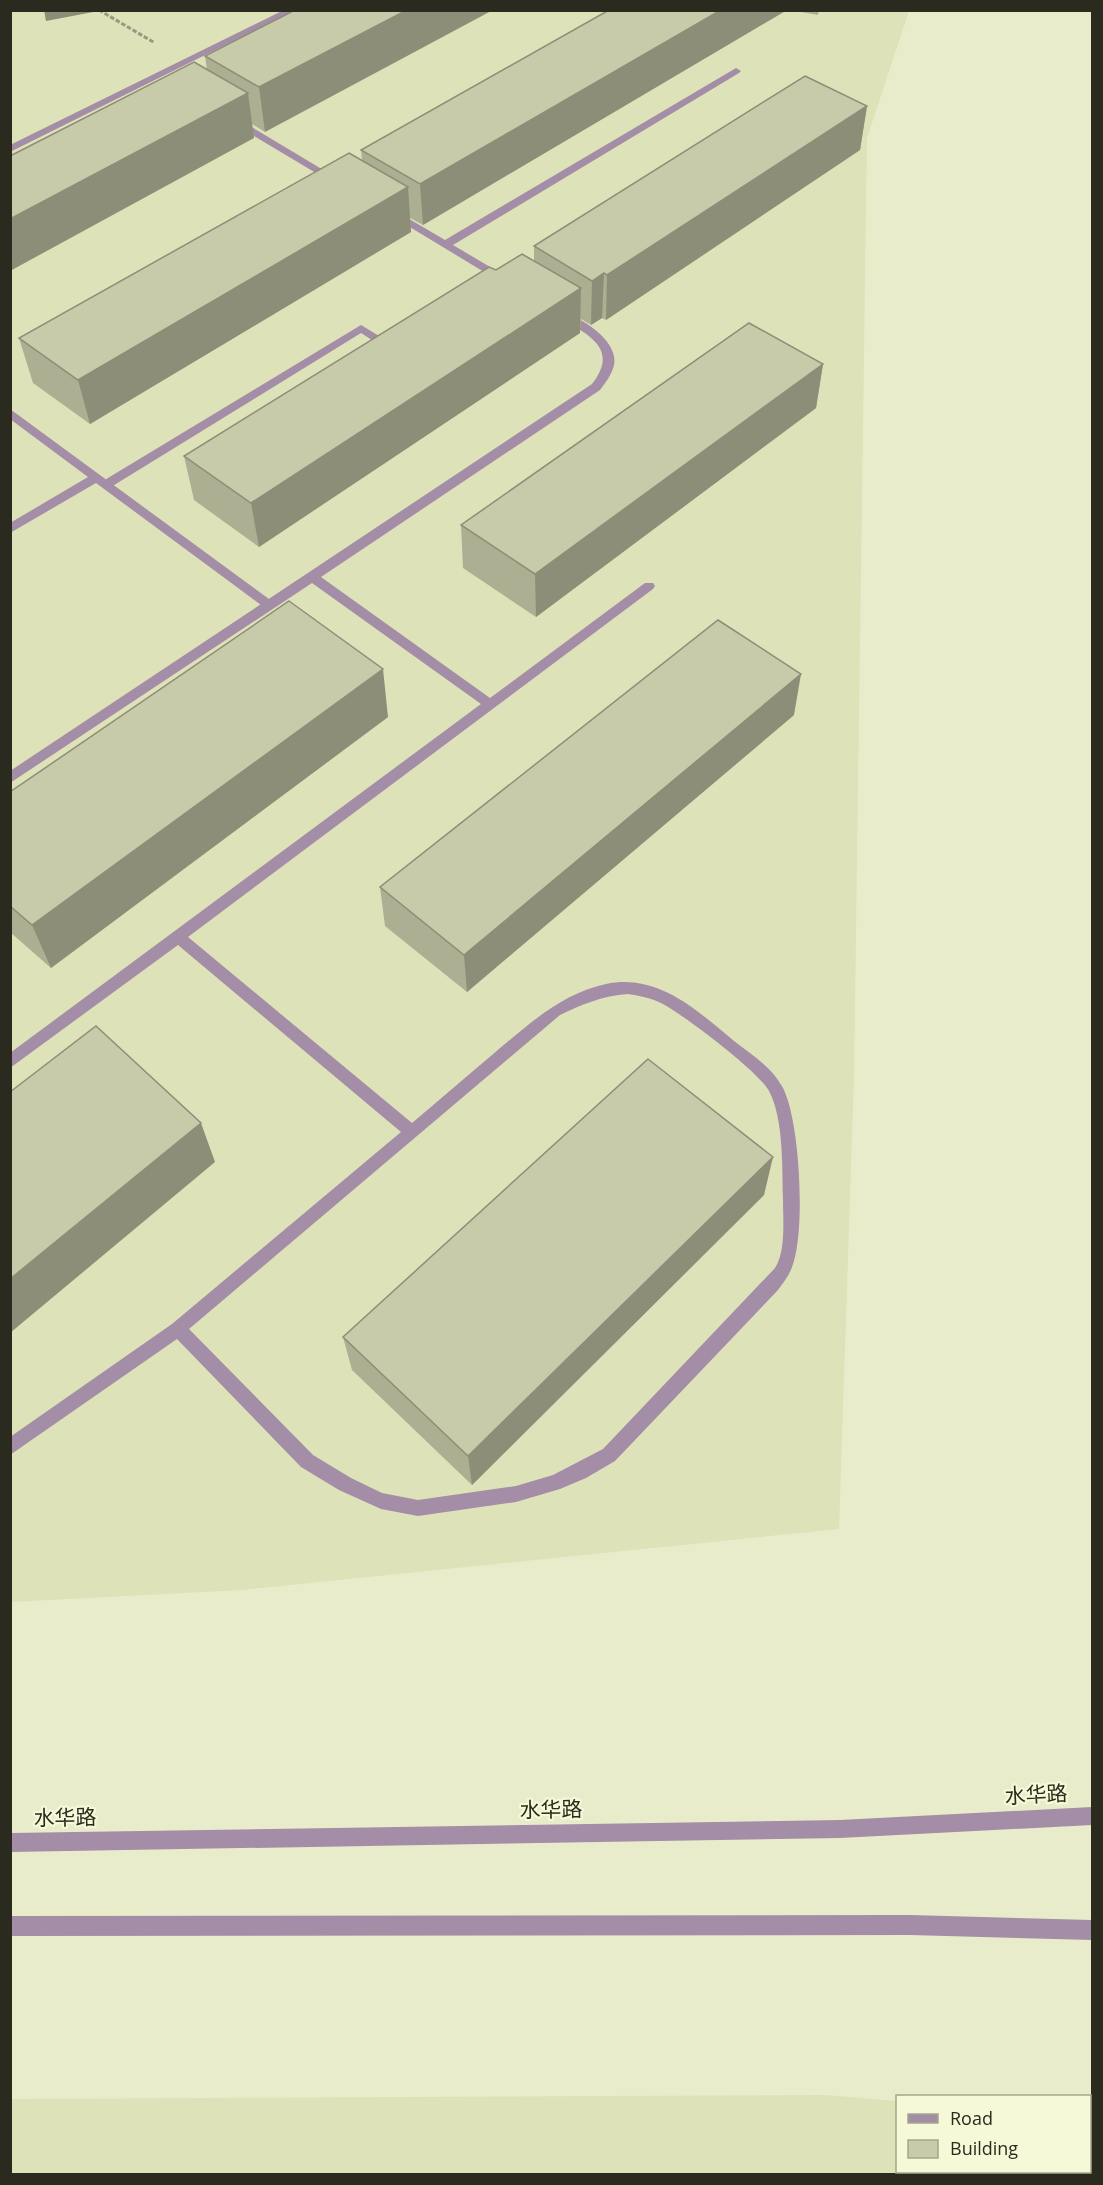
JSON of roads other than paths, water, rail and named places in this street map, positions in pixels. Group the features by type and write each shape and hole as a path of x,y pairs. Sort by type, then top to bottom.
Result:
{"street":[{"path":"10,149 164,78 187,62 292,10"},
{"path":"445,244 736,71"},
{"path":"229,116 342,183"},
{"path":"383,208 508,282"},
{"path":"10,778 596,387 607,375 610,363 609,352 594,334 555,310"},
{"path":"10,529 102,481 361,328 394,350 404,344"},
{"path":"10,413 269,605"},
{"path":"311,576 490,705"},
{"path":"10,1062 650,586"},
{"path":"178,937 411,1131"},
{"path":"10,1447 178,1329 555,1011 582,996 606,989 634,987 660,994 689,1011 765,1075 777,1090 783,1111 789,1158 789,1246 785,1266 772,1285 609,1455 580,1472 516,1494 418,1508 381,1501 345,1484 307,1461 178,1329"},
{"name":"水华路","path":"10,1843 840,1829 1092,1816"},
{"path":"10,1926 910,1925 1092,1930"}]}
